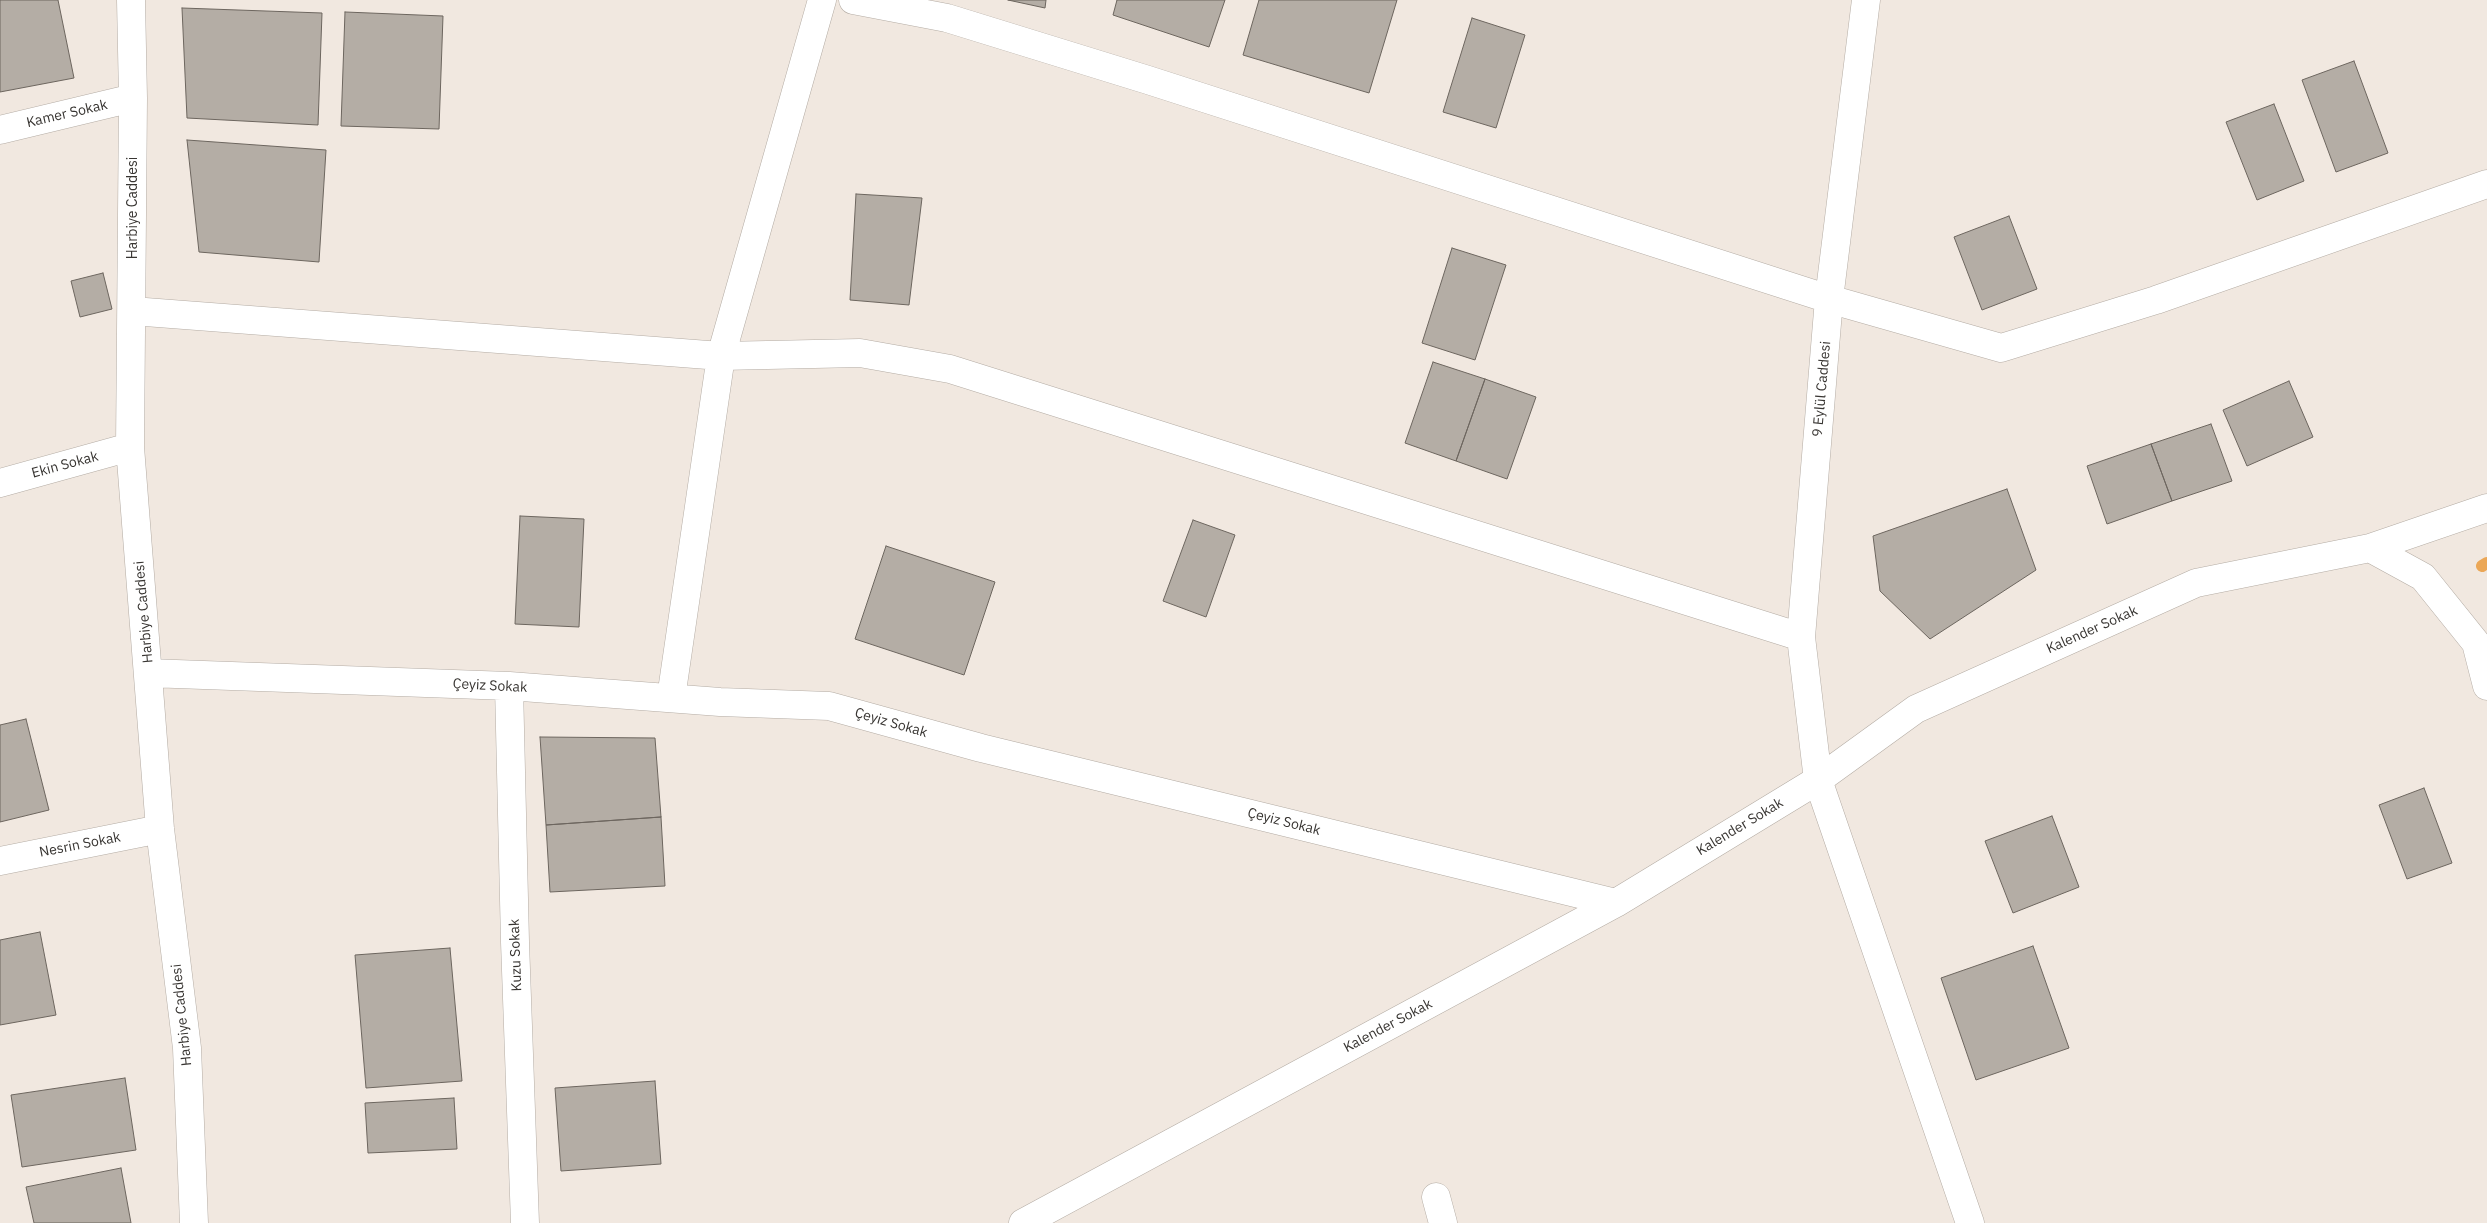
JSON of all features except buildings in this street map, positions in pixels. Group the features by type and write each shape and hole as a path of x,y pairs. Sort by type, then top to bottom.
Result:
{"street":[{"name":"Harbiye Caddesi","path":"131,0 133,98 130,448 160,829 187,1048 194,1223"},
{"path":"671,698 721,356 822,0"},
{"path":"853,0 947,18 1829,299 2001,348 2156,300 2487,184"},
{"name":"9 Eylül Caddesi","path":"1866,0 1829,299 1801,637 1818,780 1970,1223"},
{"name":"Kamer Sokak","path":"0,130 133,98"},
{"path":"132,311 721,356 860,353 950,369 1801,637"},
{"name":"Ekin Sokak","path":"0,483 130,448"},
{"name":"Kalender Sokak","path":"1022,1223 1616,903 1818,780 1916,709 2196,583 2370,548 2487,508"},
{"path":"2370,548 2423,577 2476,643 2487,686"},
{"name":"Çeyiz Sokak","path":"148,673 509,686 671,698 829,706 981,748 1616,903"},
{"name":"Kuzu Sokak","path":"509,686 515,942 525,1223"},
{"name":"Nesrin Sokak","path":"0,861 160,829"},
{"path":"1436,1197 1443,1223"}],"waterway":[{"path":"2482,566 2487,563"}]}
